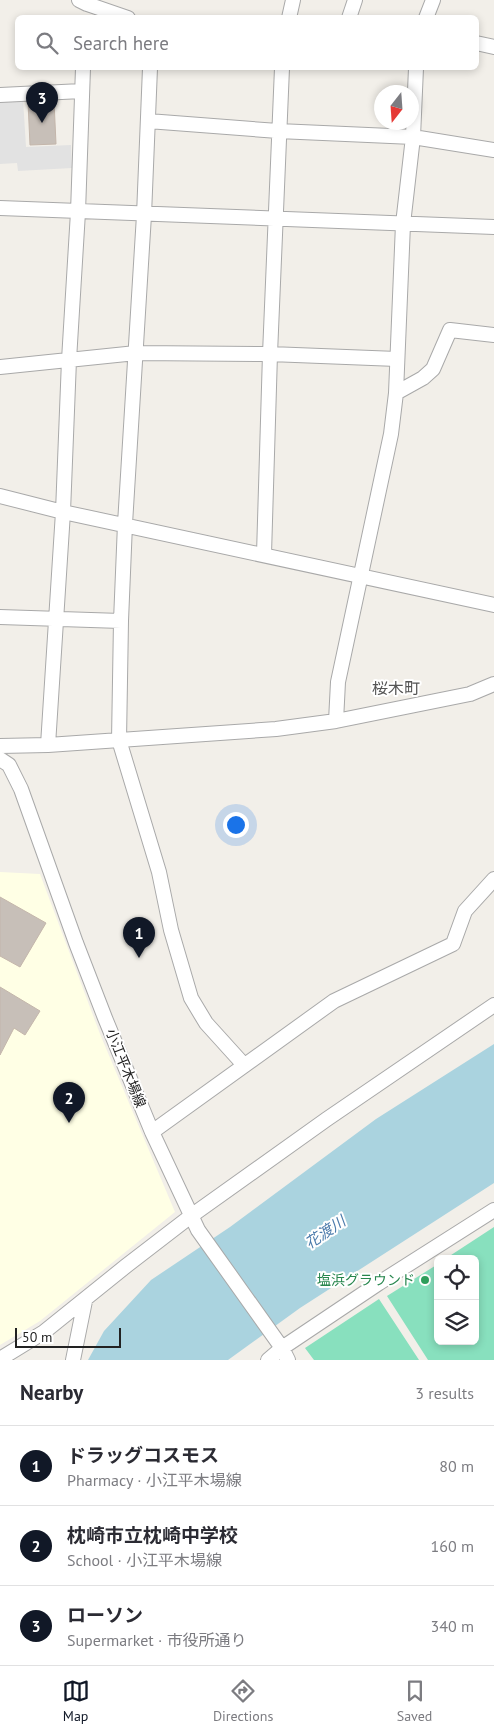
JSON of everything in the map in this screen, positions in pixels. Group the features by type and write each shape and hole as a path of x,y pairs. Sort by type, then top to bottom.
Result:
{"street":[{"path":"289,15 294,0"},
{"path":"350,15 355,0"},
{"path":"427,15 433,0"},
{"path":"84,7 116,15"},
{"path":"479,44 494,47"},
{"path":"48,745 63,512 69,360 78,212 82,70"},
{"path":"150,70 144,215 125,524 119,740 159,872 170,930 190,998 206,1023 244,1065"},
{"path":"264,554 278,131 282,70"},
{"path":"336,721 338,682 362,577 391,434 396,393 403,224 412,138 416,70"},
{"path":"0,95 82,91"},
{"path":"148,121 278,131 412,138 494,150"},
{"path":"0,208 494,227"},
{"path":"396,393 423,378 433,369 450,330 494,334"},
{"path":"0,367 136,353 270,354 397,359"},
{"path":"0,496 63,512 494,605"},
{"path":"0,617 121,621"},
{"path":"0,746 48,745 276,729 336,721 470,694 494,684"},
{"name":"小江平木場線","path":"0,758 9,765 21,789 76,943 152,1132 191,1216 198,1230 285,1354"},
{"path":"152,1132 334,1001 453,944 465,911 494,879"},
{"path":"0,1359 44,1332 191,1216 327,1119 494,1005"},
{"path":"268,1360 285,1354 379,1283 494,1210"},
{"path":"73,1360 85,1300"}],"shaded area":[{"path":"23,99 26,147 71,145 72,168 18,171 17,163 0,164 0,100"},
{"path":"0,872 40,874 100,1034 175,1212 40,1321 0,1345"}],"green space":[{"name":"塩浜グラウンド","path":"494,1227 494,1360 428,1360 387,1296 434,1267 434,1345 479,1345 479,1255 451,1255"},
{"path":"379,1299 419,1360 314,1360 305,1348"}],"water":[{"name":"花渡川","path":"494,1044 494,1183 300,1308 228,1360 88,1360 104,1331 151,1280 230,1227 376,1119"}],"building":[{"path":"54,101 56,144 30,145 28,102"},
{"path":"0,897 46,923 20,967 0,956"},
{"path":"0,987 40,1011 25,1035 14,1028 0,1055"}],"place":[{"name":"ローソン","path":"42,123"},
{"name":"ドラッグコスモス","path":"139,958"},
{"name":"枕崎市立枕崎中学校","path":"69,1123"},
{"name":"塩浜グラウンド","path":"425,1280"}],"district":[{"name":"桜木町","path":"396,688"}]}
